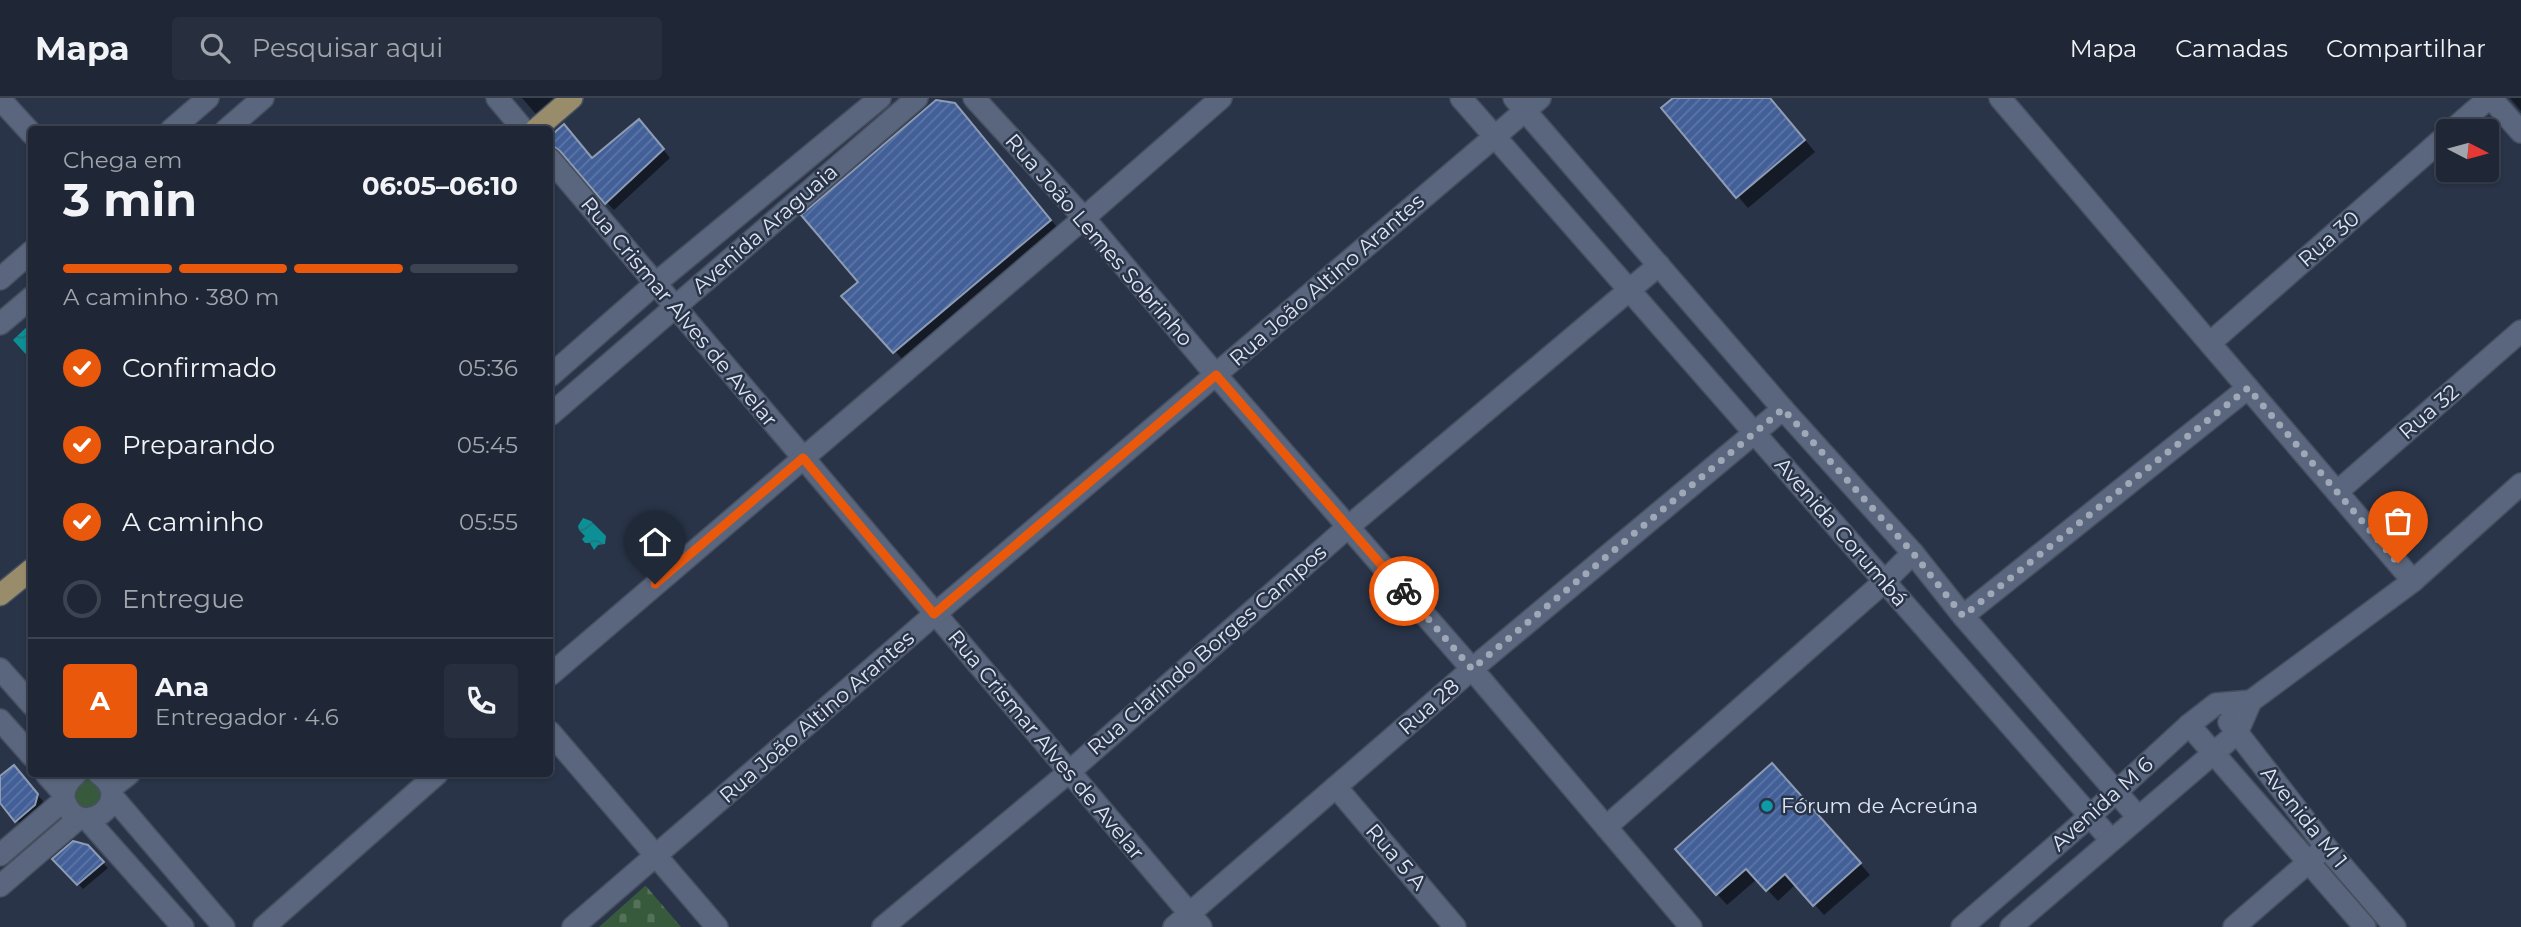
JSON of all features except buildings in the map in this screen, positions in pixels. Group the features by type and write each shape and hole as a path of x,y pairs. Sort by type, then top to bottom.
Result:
{"main road":[{"path":"540,126 572,98"},
{"path":"0,595 28,572"}],"street":[{"path":"176,126 208,98"},
{"path":"497,98 521,126"},
{"name":"Avenida Araguaia","path":"553,373 656,283 880,98"},
{"name":"Avenida Araguaia","path":"553,412 917,98"},
{"name":"Rua João Lemes Sobrinho","path":"974,98 1084,218 1691,927"},
{"path":"553,671 1221,98"},
{"name":"Avenida Corumbá","path":"1461,98 2111,840"},
{"path":"2000,98 2413,581"},
{"path":"2490,98 2521,132"},
{"name":"Rua 30","path":"2465,119 2490,98"},
{"path":"0,99 28,130"},
{"path":"230,126 254,101"},
{"name":"Avenida Corumbá","path":"1526,102 1659,265 1783,409 1913,553 1963,616 2138,817"},
{"name":"Rua João Altino Arantes","path":"573,927 934,614 1494,137 1526,102"},
{"name":"Rua 30","path":"2210,343 2436,144"},
{"name":"Rua Crismar Alves de Avelar","path":"553,163 1069,772 1189,923"},
{"path":"796,167 813,188"},
{"path":"0,279 28,254"},
{"name":"Rua Clarindo Borges Campos","path":"883,927 1069,772 1348,527 1659,265"},
{"path":"0,324 28,300"},
{"name":"Rua 32","path":"2337,492 2521,331"},
{"path":"1963,616 2248,388"},
{"name":"Rua 28","path":"1189,923 1336,788 1472,669 1783,409"},
{"name":"Avenida M 6","path":"2011,927 2237,733 2251,701 2413,581 2521,484"},
{"path":"1606,827 1885,582 1913,553"},
{"path":"0,669 28,700"},
{"path":"2216,704 2251,701"},
{"name":"Avenida M 6","path":"1962,927 2216,704"},
{"name":"Avenida M 1","path":"2216,704 2326,847 2395,927"},
{"path":"0,720 28,752"},
{"name":"Avenida M 1","path":"2189,725 2363,924"},
{"path":"553,735 717,927"},
{"path":"48,777 64,797 69,811 83,818 183,927"},
{"path":"0,855 64,797 67,782 73,777"},
{"path":"108,786 124,777"},
{"path":"264,927 434,777"},
{"path":"0,886 83,818 99,816 108,808 108,786"},
{"path":"108,786 224,927"},
{"name":"Rua 5 A","path":"1336,788 1455,927"},
{"path":"2234,927 2326,847"},
{"path":"2363,924 2379,908"}],"green space":[{"path":"89,777 101,784 106,794 92,813 73,804 73,785"},
{"path":"645,886 681,927 599,927"}],"water":[{"path":"28,326 28,357 13,340"},
{"path":"583,518 591,521 606,536 605,544 598,545 594,550 590,543 585,543 582,539 585,536 578,526"}],"way so far":[{"path":"1404,591 1472,669 1783,409 1913,553 1963,616 2248,388 2398,563"}],"place":[{"name":"Fórum de Acreúna","path":"1767,806"}],"route":[{"path":"655,584 803,458 934,614 1216,375 1404,591"}]}
